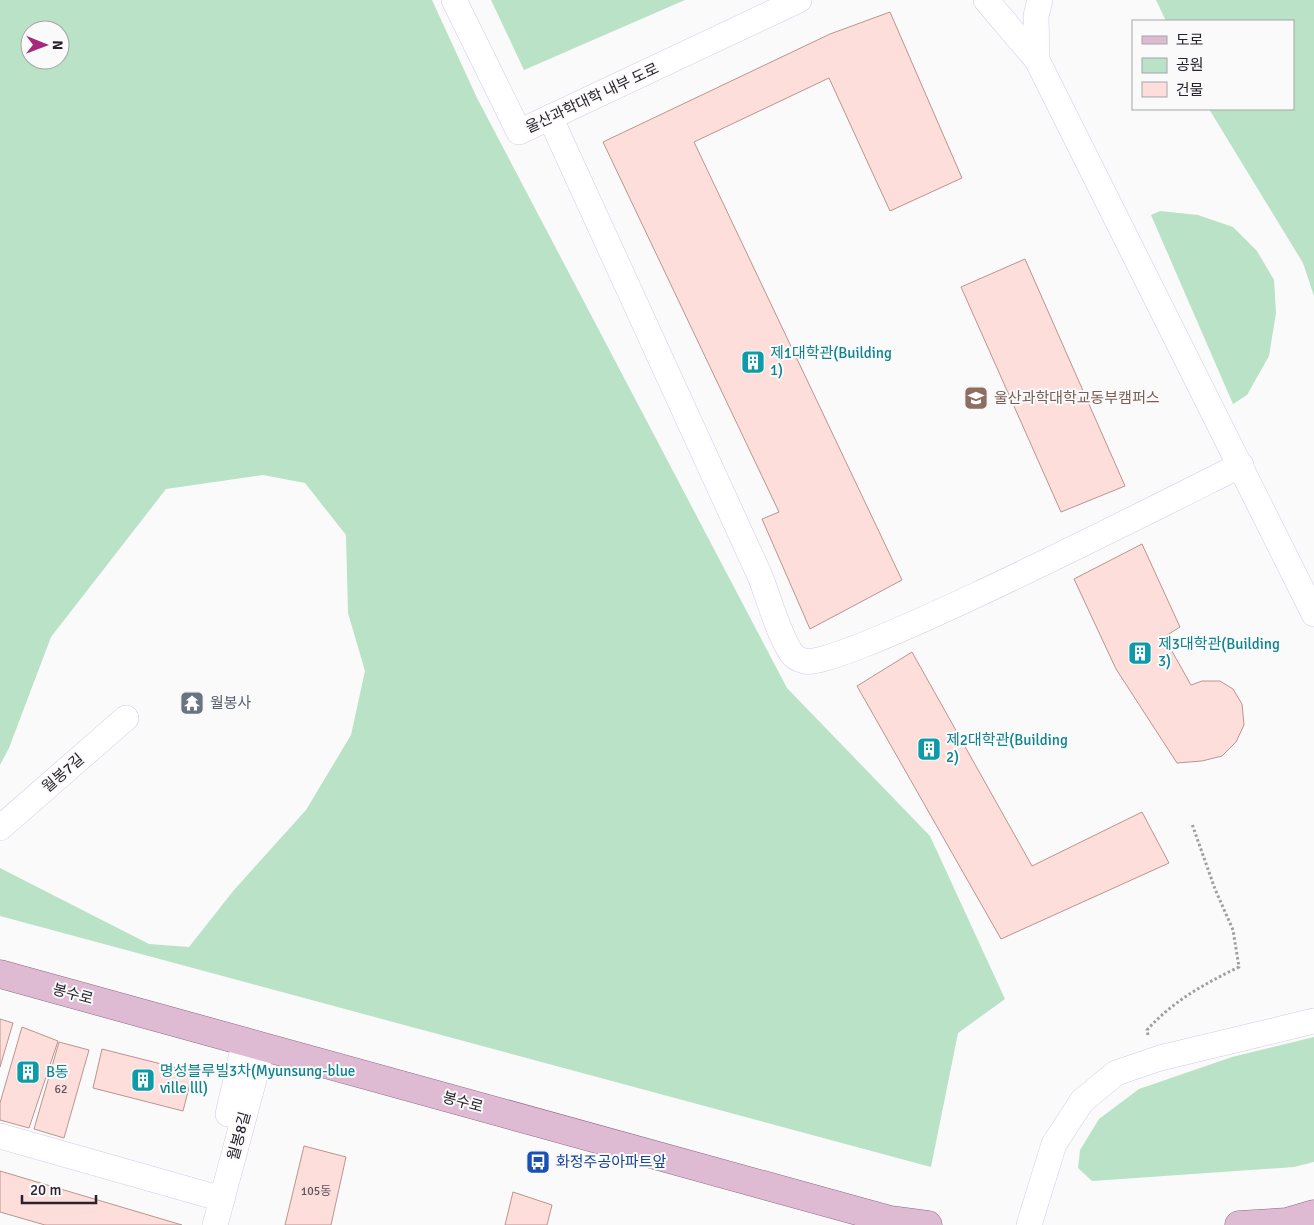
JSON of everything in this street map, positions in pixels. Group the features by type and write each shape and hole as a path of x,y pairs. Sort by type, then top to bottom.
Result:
{"main road":[{"name":"봉수로","path":"0,974 890,1220 928,1225"},
{"path":"1239,1225 1287,1224 1314,1214"}],"street":[{"name":"울산과학대학 내부 도로","path":"454,0 519,132 799,0"},
{"path":"986,0 1037,60 1314,614"},
{"path":"1037,60 1036,16 1040,0"},
{"path":"550,117 752,558 787,644 794,656 805,662 813,663 857,648 970,599 1241,465"},
{"name":"월봉7길","path":"0,828 126,718"},
{"path":"1029,1225 1054,1144 1082,1101 1116,1073 1151,1062 1314,1021"},
{"path":"219,1150 254,1044"},
{"name":"월봉8길","path":"215,1225 254,1044"},
{"path":"0,1136 222,1199"}],"path":[{"path":"1151,1062 1147,1030 1163,1012 1195,989 1239,967 1233,930 1215,889 1192,824"}],"green space":[{"path":"0,0 432,0 477,98 787,688 930,836 1005,999 958,1033 931,1167 0,916 0,868 149,944 189,947 234,890 306,810 351,735 365,671 348,613 346,535 305,483 263,475 166,489 51,637 9,748 0,765"},
{"path":"491,0 685,0 524,70"},
{"path":"1156,0 1314,0 1314,296 1303,263 1210,110 1294,110 1294,20 1166,20"},
{"path":"1160,211 1198,215 1233,227 1257,251 1274,280 1276,313 1269,356 1247,395 1233,404 1151,215"},
{"path":"1314,1037 1314,1162 1294,1167 1092,1181 1078,1168 1080,1150 1099,1119 1139,1089 1232,1057"}],"building":[{"name":"제1대학관(Building 1)","path":"890,12 962,178 890,211 829,78 694,142 902,580 810,629 762,519 779,512 603,142 830,34"},
{"path":"1025,259 1125,486 1061,512 961,287"},
{"name":"제3대학관(Building 3)","path":"1142,544 1180,627 1164,637 1191,685 1202,681 1220,681 1233,689 1242,704 1244,725 1236,742 1222,756 1202,761 1177,763 1116,669 1074,579"},
{"name":"제2대학관(Building 2)","path":"912,652 1032,866 1142,812 1169,863 1001,939 857,686"},
{"path":"0,1019 13,1023 0,1067"},
{"name":"B동","path":"22,1027 58,1041 29,1128 0,1120 0,1103"},
{"path":"59,1042 89,1050 64,1138 34,1129"},
{"name":"명성블루빌3차(Myunsung-blue ville lll)","path":"102,1049 193,1072 183,1111 93,1088"},
{"path":"304,1146 346,1157 331,1225 285,1225"},
{"path":"0,1171 182,1225 45,1225 0,1212"},
{"path":"513,1192 552,1205 547,1225 505,1225"}],"place":[{"name":"제1대학관(Building 1)","path":"753,362"},
{"name":"울산과학대학교동부캠퍼스","path":"976,398"},
{"name":"제3대학관(Building 3)","path":"1140,653"},
{"name":"월봉사","path":"192,703"},
{"name":"제2대학관(Building 2)","path":"929,749"},
{"name":"B동","path":"28,1072"},
{"name":"명성블루빌3차(Myunsung-blue ville lll)","path":"143,1080"},
{"name":"화정주공아파트앞","path":"538,1162"}]}
